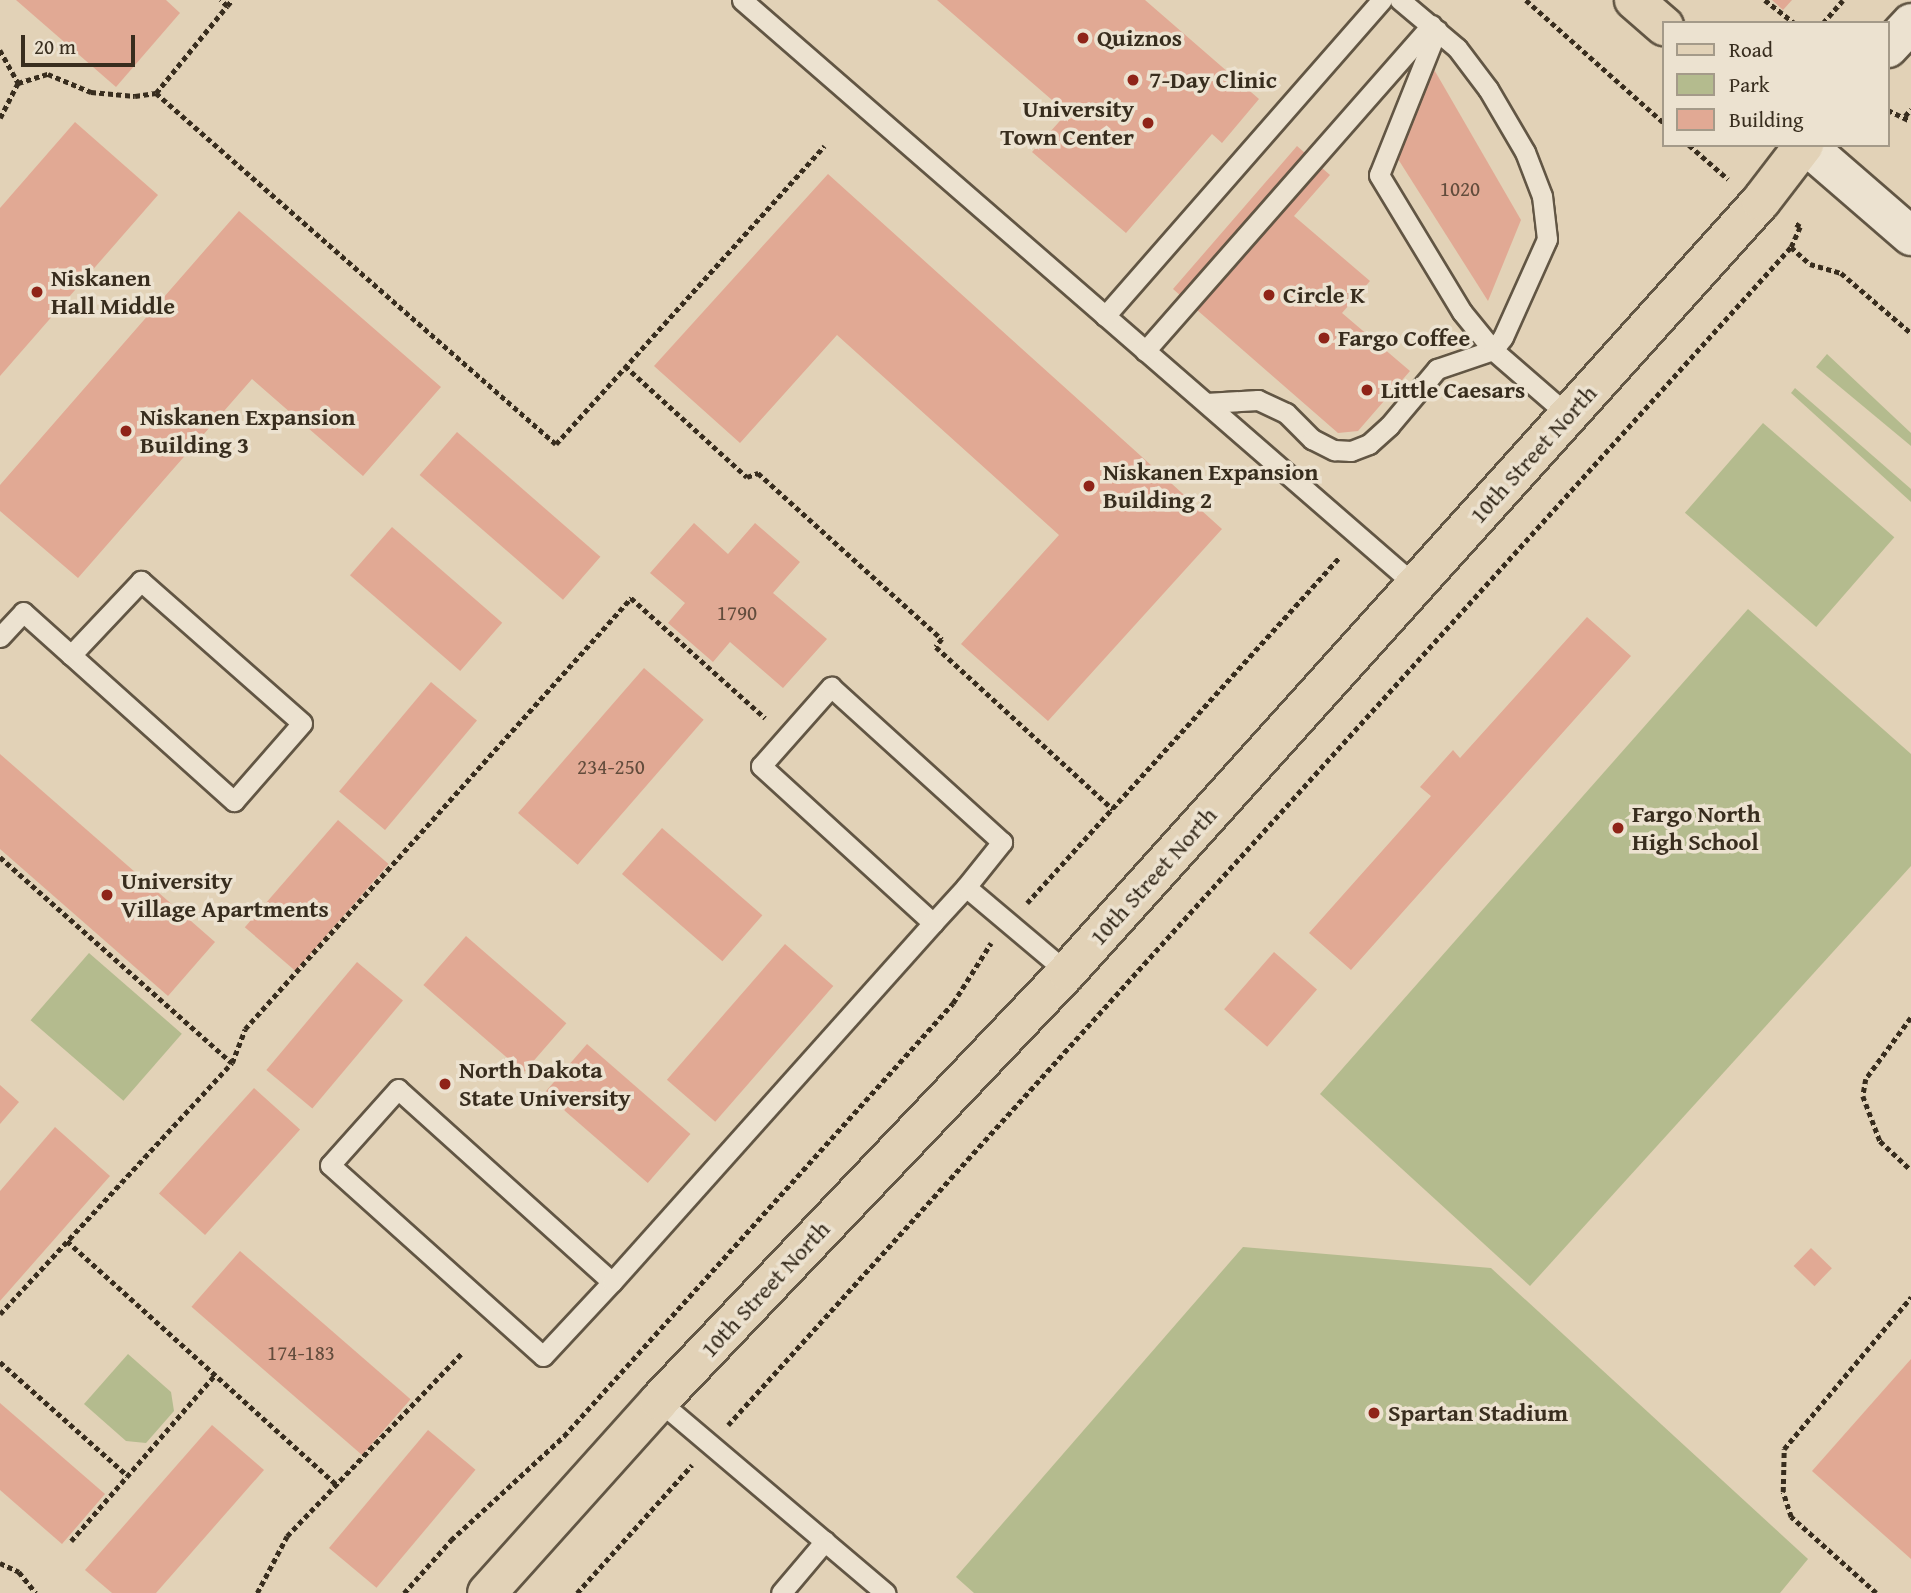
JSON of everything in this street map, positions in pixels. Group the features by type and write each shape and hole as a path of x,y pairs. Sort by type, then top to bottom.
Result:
{"main road":[{"path":"1634,0 1662,24"},
{"name":"10th Street North","path":"487,1593 659,1401 1067,972 1761,201 1803,147"}],"street":[{"path":"1890,46 1911,23"},
{"path":"1807,147 1911,236"}],"lane":[{"path":"742,0 1415,585"},
{"path":"1105,316 1382,0"},
{"path":"1206,404 1258,400 1286,413 1312,439 1334,450 1351,450 1369,444 1390,426 1437,369 1493,351 1546,239 1542,196 1525,152 1488,89 1457,48 1400,0"},
{"path":"1145,351 1434,27"},
{"path":"1434,27 1380,175 1462,312 1493,351 1568,415"},
{"path":"0,637 23,612 71,655 234,801 302,723 141,581 71,655"},
{"path":"612,1282 398,1089 330,1164 542,1356 612,1282 966,887 1002,842 831,687 761,766 933,923"},
{"path":"966,887 1067,972"},
{"path":"659,1401 885,1593"},
{"path":"781,1593 825,1541"}],"path":[{"path":"220,0 227,6"},
{"path":"0,118 18,83 48,74 91,92 135,96 156,93 232,0"},
{"path":"1526,0 1662,121"},
{"path":"1765,0 1791,21"},
{"path":"1825,21 1843,0"},
{"path":"0,50 18,83"},
{"path":"156,93 556,444 824,146"},
{"path":"1905,116 1911,109"},
{"path":"1890,111 1911,121"},
{"path":"577,1593 1791,247 1800,227"},
{"path":"1791,247 1810,264 1841,273 1911,333"},
{"path":"625,366 747,477 758,473 942,639 936,647 1113,809"},
{"path":"404,1593 451,1540 564,1436 953,1003 988,946 1358,536"},
{"path":"0,1314 232,1063 246,1029 631,598 786,737"},
{"path":"0,857 232,1063"},
{"path":"1911,1018 1871,1071 1863,1096 1880,1141 1911,1170"},
{"path":"67,1241 337,1484"},
{"path":"1876,1593 1791,1517 1783,1492 1784,1450 1911,1297"},
{"path":"257,1593 287,1536 462,1353"},
{"path":"0,1362 128,1476"},
{"path":"71,1541 215,1375"},
{"path":"0,1563 19,1572 36,1593"}],"green space":[{"path":"1827,354 1911,433 1911,446 1816,367"},
{"path":"1795,388 1911,489 1911,502 1791,393"},
{"path":"1763,423 1894,537 1816,627 1685,513"},
{"path":"1748,609 1911,754 1911,866 1530,1286 1320,1094"},
{"path":"89,953 182,1034 123,1101 31,1020"},
{"name":"Spartan Stadium","path":"1243,1247 1491,1268 1808,1559 1780,1593 974,1593 956,1577"},
{"path":"128,1354 171,1392 174,1411 146,1443 126,1441 84,1404"}],"building":[{"path":"16,0 166,0 180,13 116,87"},
{"name":"University Town Center","path":"937,0 1145,0 1259,99 1222,143 1212,134 1126,233 1032,152 1067,113"},
{"path":"1772,0 1792,0 1783,10"},
{"path":"1432,66 1521,220 1488,301 1398,159"},
{"name":"Niskanen Hall Middle","path":"75,122 158,195 0,376 0,208"},
{"name":"Circle K","path":"1297,146 1330,175 1294,216 1370,281 1342,313 1410,371 1358,431 1338,433 1173,289"},
{"name":"Niskanen Expansion Building 2","path":"828,174 1222,529 1048,721 961,644 1059,535 837,335 740,443 654,366"},
{"name":"Niskanen Expansion Building 3","path":"239,211 441,387 363,476 252,379 78,578 0,511 0,485"},
{"path":"457,432 600,557 563,600 420,475"},
{"path":"694,523 728,554 755,523 800,562 773,593 827,639 783,688 730,642 713,662 668,623 685,603 650,573"},
{"path":"392,527 502,623 460,671 350,575"},
{"path":"1587,617 1631,656 1351,970 1309,933 1431,796 1420,787 1453,750 1460,758"},
{"path":"644,668 704,720 578,865 518,813"},
{"name":"University Village Apartments","path":"431,682 477,721 385,830 339,792"},
{"name":"University Village Apartments","path":"0,754 215,942 168,996 0,849"},
{"name":"University Village Apartments","path":"338,820 389,864 295,971 245,927"},
{"path":"662,828 762,915 722,961 622,874"},
{"path":"466,936 566,1023 524,1072 423,985"},
{"path":"785,944 833,986 715,1122 667,1080"},
{"path":"1274,952 1317,989 1267,1047 1224,1009"},
{"path":"357,962 403,1001 312,1109 266,1070"},
{"path":"587,1044 690,1134 648,1183 544,1093"},
{"path":"0,1085 19,1102 0,1124"},
{"path":"254,1088 300,1129 205,1235 159,1194"},
{"path":"55,1127 110,1176 0,1301 0,1191"},
{"path":"1811,1248 1832,1268 1814,1286 1794,1266"},
{"path":"240,1251 411,1399 362,1455 191,1307"},
{"path":"1911,1359 1911,1559 1812,1471"},
{"path":"0,1403 105,1494 62,1544 0,1490"},
{"path":"212,1425 264,1470 156,1593 112,1593 85,1570"},
{"path":"428,1430 475,1470 377,1588 329,1548"}],"place":[{"name":"Quiznos","path":"1083,38"},
{"name":"7-Day Clinic","path":"1133,80"},
{"name":"University Town Center","path":"1148,123"},
{"name":"Niskanen Hall Middle","path":"37,292"},
{"name":"Circle K","path":"1269,295"},
{"name":"Fargo Coffee","path":"1324,338"},
{"name":"Little Caesars","path":"1367,390"},
{"name":"Niskanen Expansion Building 3","path":"126,431"},
{"name":"Niskanen Expansion Building 2","path":"1089,486"},
{"name":"Fargo North High School","path":"1618,828"},
{"name":"University Village Apartments","path":"107,895"},
{"name":"North Dakota State University","path":"445,1084"},
{"name":"Spartan Stadium","path":"1374,1413"}]}
